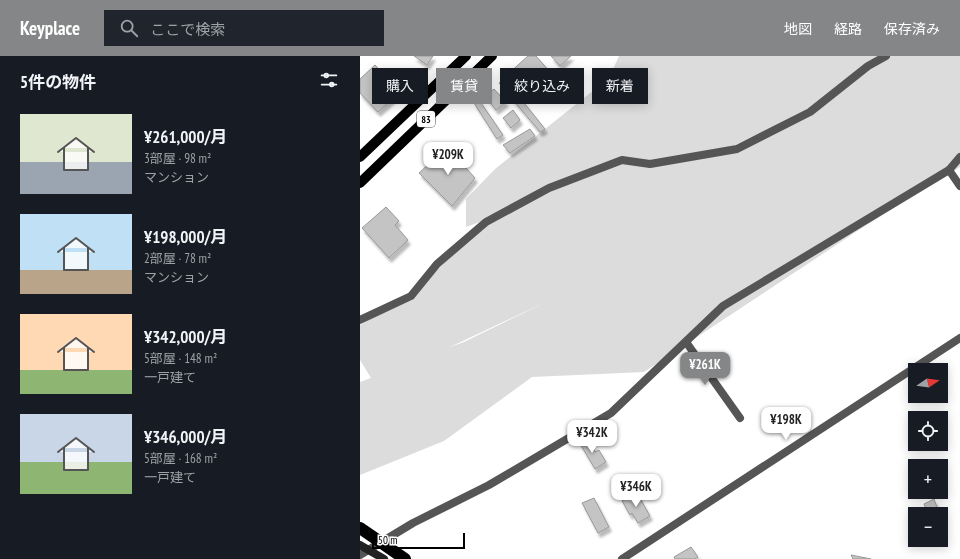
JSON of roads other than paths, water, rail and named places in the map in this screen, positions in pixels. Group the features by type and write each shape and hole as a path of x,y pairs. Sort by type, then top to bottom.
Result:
{"highway":[{"path":"360,528 405,559"}],"main road":[{"name":"83","path":"360,157 466,56"},
{"name":"83","path":"360,183 492,56"}],"street":[{"path":"360,320 412,296 437,264 486,222 549,188 622,160 650,164 737,148 810,112 868,66 886,56"},
{"path":"360,555 413,523 489,485 611,413 723,306 949,170 960,157"},
{"path":"949,170 960,186"},
{"path":"622,559 960,338"},
{"path":"686,342 740,418"},
{"path":"360,545 384,559"},
{"path":"360,548 375,559"}]}
